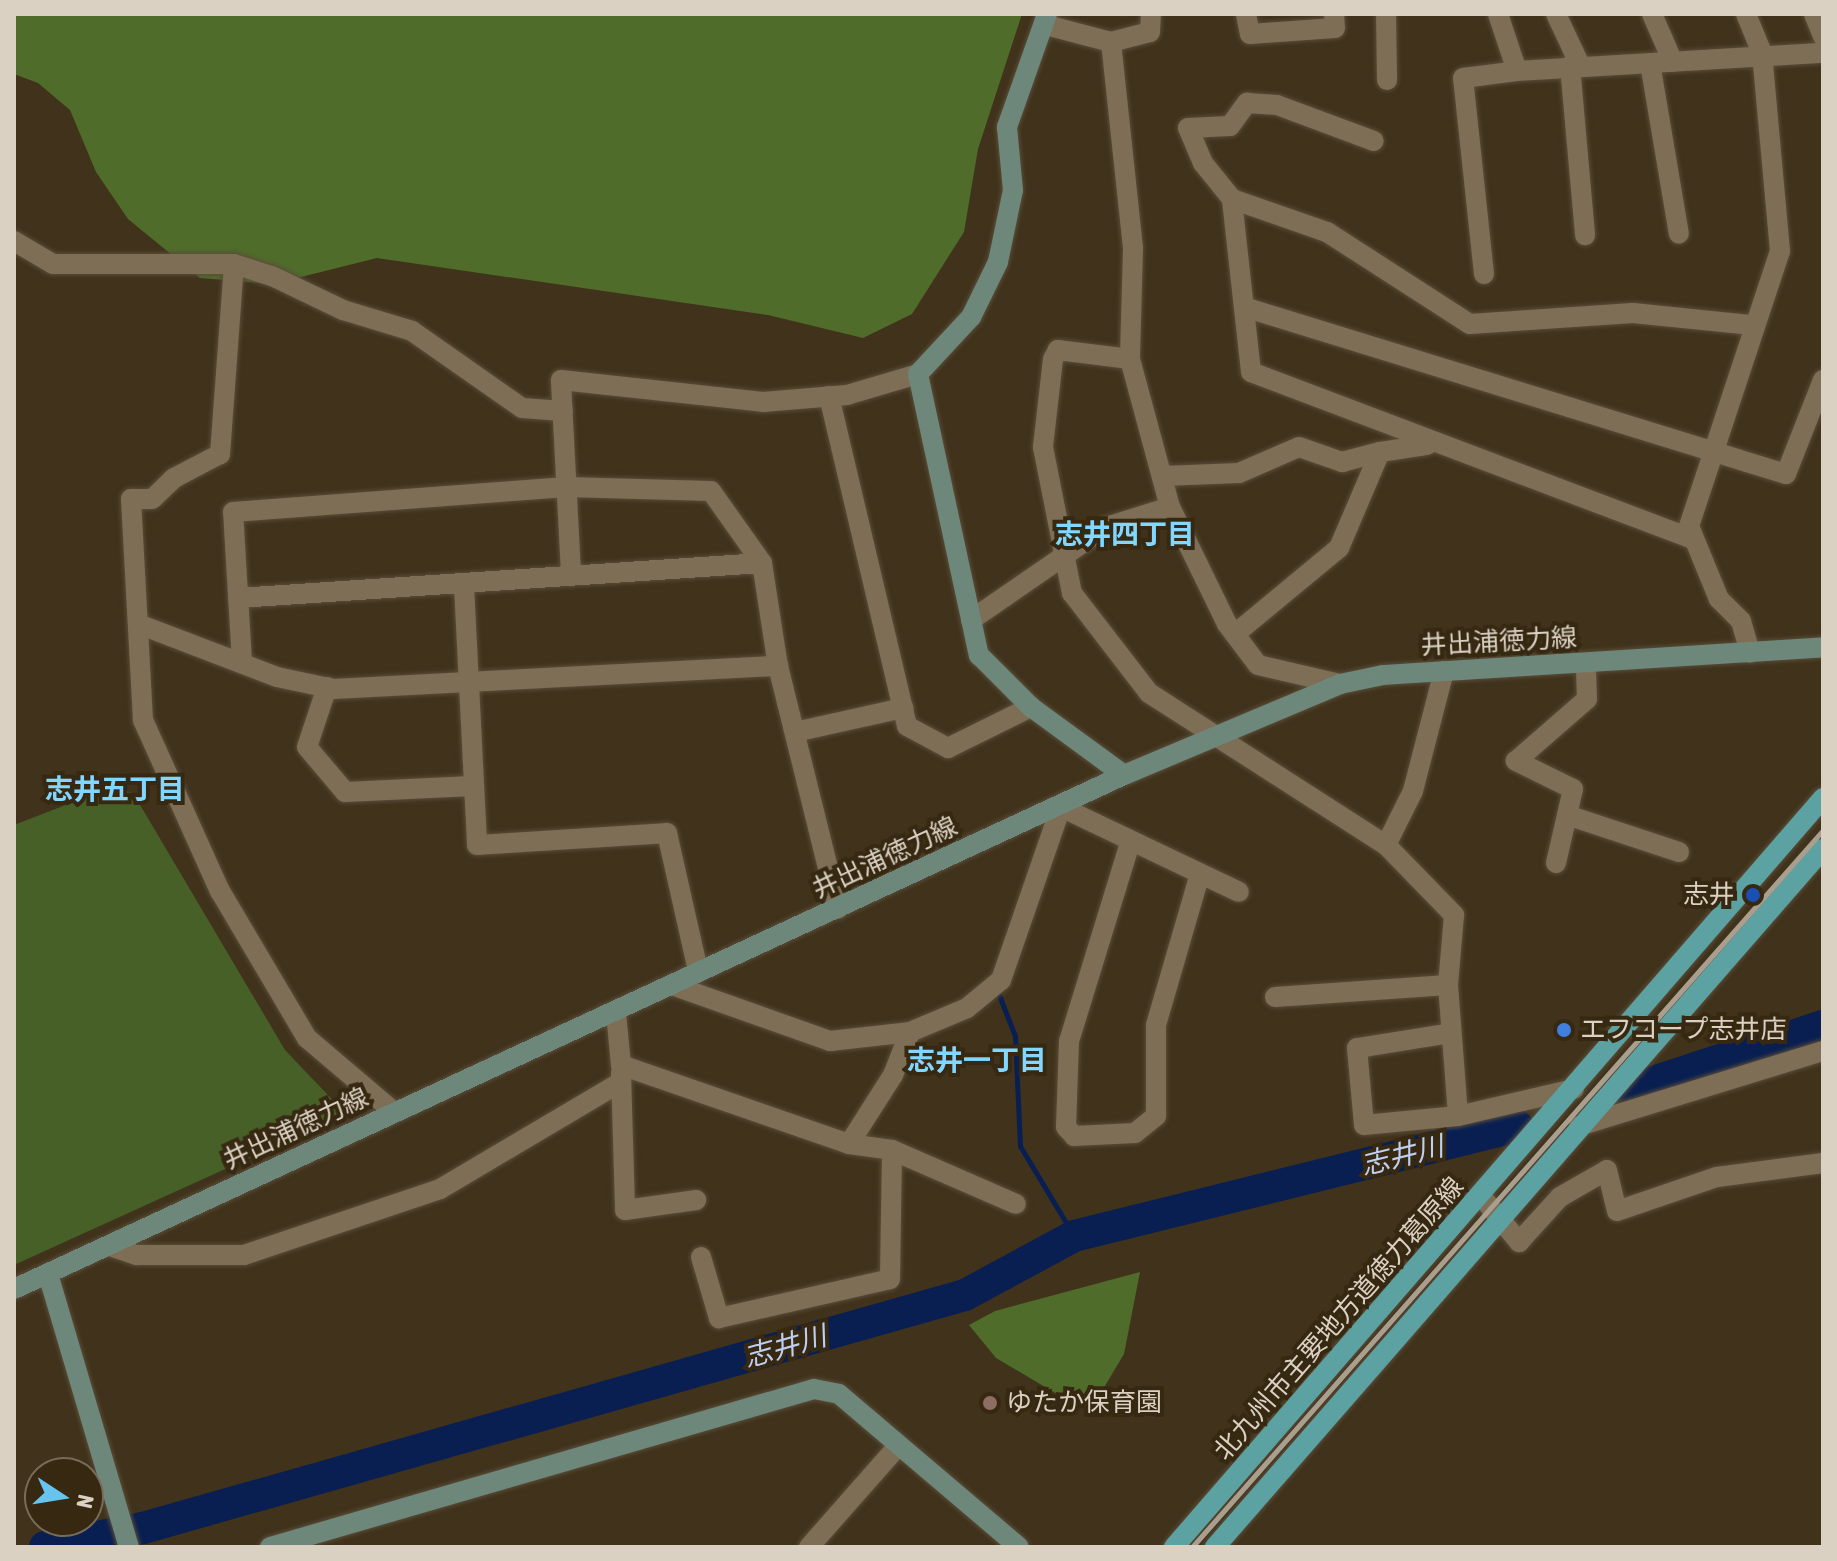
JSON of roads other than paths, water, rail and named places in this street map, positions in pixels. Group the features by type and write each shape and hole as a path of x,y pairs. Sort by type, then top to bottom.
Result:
{"main road":[{"name":"北九州市主要地方道徳力葛原線","path":"1174,1547 1823,798"},
{"path":"1215,1547 1823,849"}],"street":[{"path":"571,573 561,380 763,402 829,396 918,374 971,317 998,262 1013,190 1007,127 1047,20 1111,42 1150,32 1151,14"},
{"path":"1246,14 1250,34 1335,28 1334,14"},
{"path":"1386,14 1387,80"},
{"path":"1498,14 1517,71"},
{"path":"1556,14 1575,66 1585,235"},
{"path":"1652,14 1673,62"},
{"path":"1746,14 1762,53 1780,251 1752,325 1690,538 1719,599 1741,621 1750,653"},
{"path":"1814,14 1823,36"},
{"path":"1111,42 1133,249 1130,359 1170,507 1235,634 1258,665 1340,684"},
{"path":"1484,274 1463,78 1575,66 1673,62 1762,53 1823,53"},
{"path":"1650,63 1679,234"},
{"path":"1374,141 1277,105 1247,103 1230,126 1188,128 1203,163 1232,199 1327,232 1470,324 1633,313 1752,325"},
{"path":"1232,199 1251,372 1431,444 1690,538"},
{"path":"14,241 53,264 89,268 234,264 412,331 522,408 563,411"},
{"path":"234,264 220,454 174,478 152,499 131,499 141,625 143,720 220,891 307,1038 394,1112"},
{"path":"1244,307 1714,455 1792,470 1823,380"},
{"path":"1130,359 1058,350 1053,359 1043,447 1063,558 1086,620 1149,693 1221,735 1386,845 1454,915 1448,985 1458,1116"},
{"path":"918,374 979,655 1031,707 1124,775"},
{"path":"829,396 907,726 948,748 1031,707"},
{"path":"1163,476 1239,473 1299,447 1342,462 1431,444"},
{"path":"1235,634 1339,548 1380,452"},
{"path":"242,662 233,512 566,487 711,491 762,563 778,666 799,731 838,909"},
{"path":"971,620 1106,527 1170,507"},
{"path":"238,598 464,586 571,573 762,563"},
{"path":"464,586 465,682 477,845 667,833 698,971"},
{"path":"141,625 242,662 327,687 778,666"},
{"name":"井出浦徳力線","path":"14,1289 394,1112 616,1013 698,971 1061,807 1124,775 1340,684 1444,671 1823,647"},
{"path":"1556,863 1573,789 1516,761 1587,699 1586,663"},
{"path":"1386,845 1413,791 1444,671"},
{"path":"327,687 307,747 345,792 473,786"},
{"path":"799,731 903,708"},
{"path":"672,985 830,1041 910,1032 967,1008 1001,980 1061,807 1130,843 1239,892"},
{"path":"1567,815 1679,852"},
{"path":"1130,843 1069,1041 1066,1127 1074,1136 1135,1133 1156,1116 1156,1025 1200,874"},
{"path":"1275,997 1448,985"},
{"path":"616,1013 625,1210 696,1200"},
{"path":"849,1144 893,1075 910,1032"},
{"path":"1451,1033 1357,1048 1364,1125 1458,1116 1574,1089"},
{"path":"1579,1126 1823,1051"},
{"path":"110,1246 136,1255 244,1255 440,1189 621,1073 849,1144 892,1150 1016,1204"},
{"path":"701,1257 719,1318 890,1279 892,1150"},
{"path":"1481,1196 1504,1217 1519,1242 1560,1197 1607,1170 1617,1211 1717,1177 1823,1163"},
{"path":"48,1274 129,1547"},
{"path":"270,1547 814,1389 839,1394 1019,1547"},
{"path":"809,1547 898,1446"}],"waterway":[{"path":"999,995 1015,1036 1020,1146 1074,1236"},
{"name":"志井川","path":"1623,1092 1823,1026"},
{"name":"志井川","path":"45,1547 143,1528 965,1295 1074,1236 1518,1126"}],"railway":[{"path":"1192,1547 1823,830"}],"place":[{"name":"志井","path":"1753,895"},
{"name":"エフコープ志井店","path":"1564,1030"},
{"name":"ゆたか保育園","path":"990,1403"}],"district":[{"name":"志井四丁目","path":"1125,534"},
{"name":"志井五丁目","path":"115,789"},
{"name":"志井一丁目","path":"977,1060"}]}
